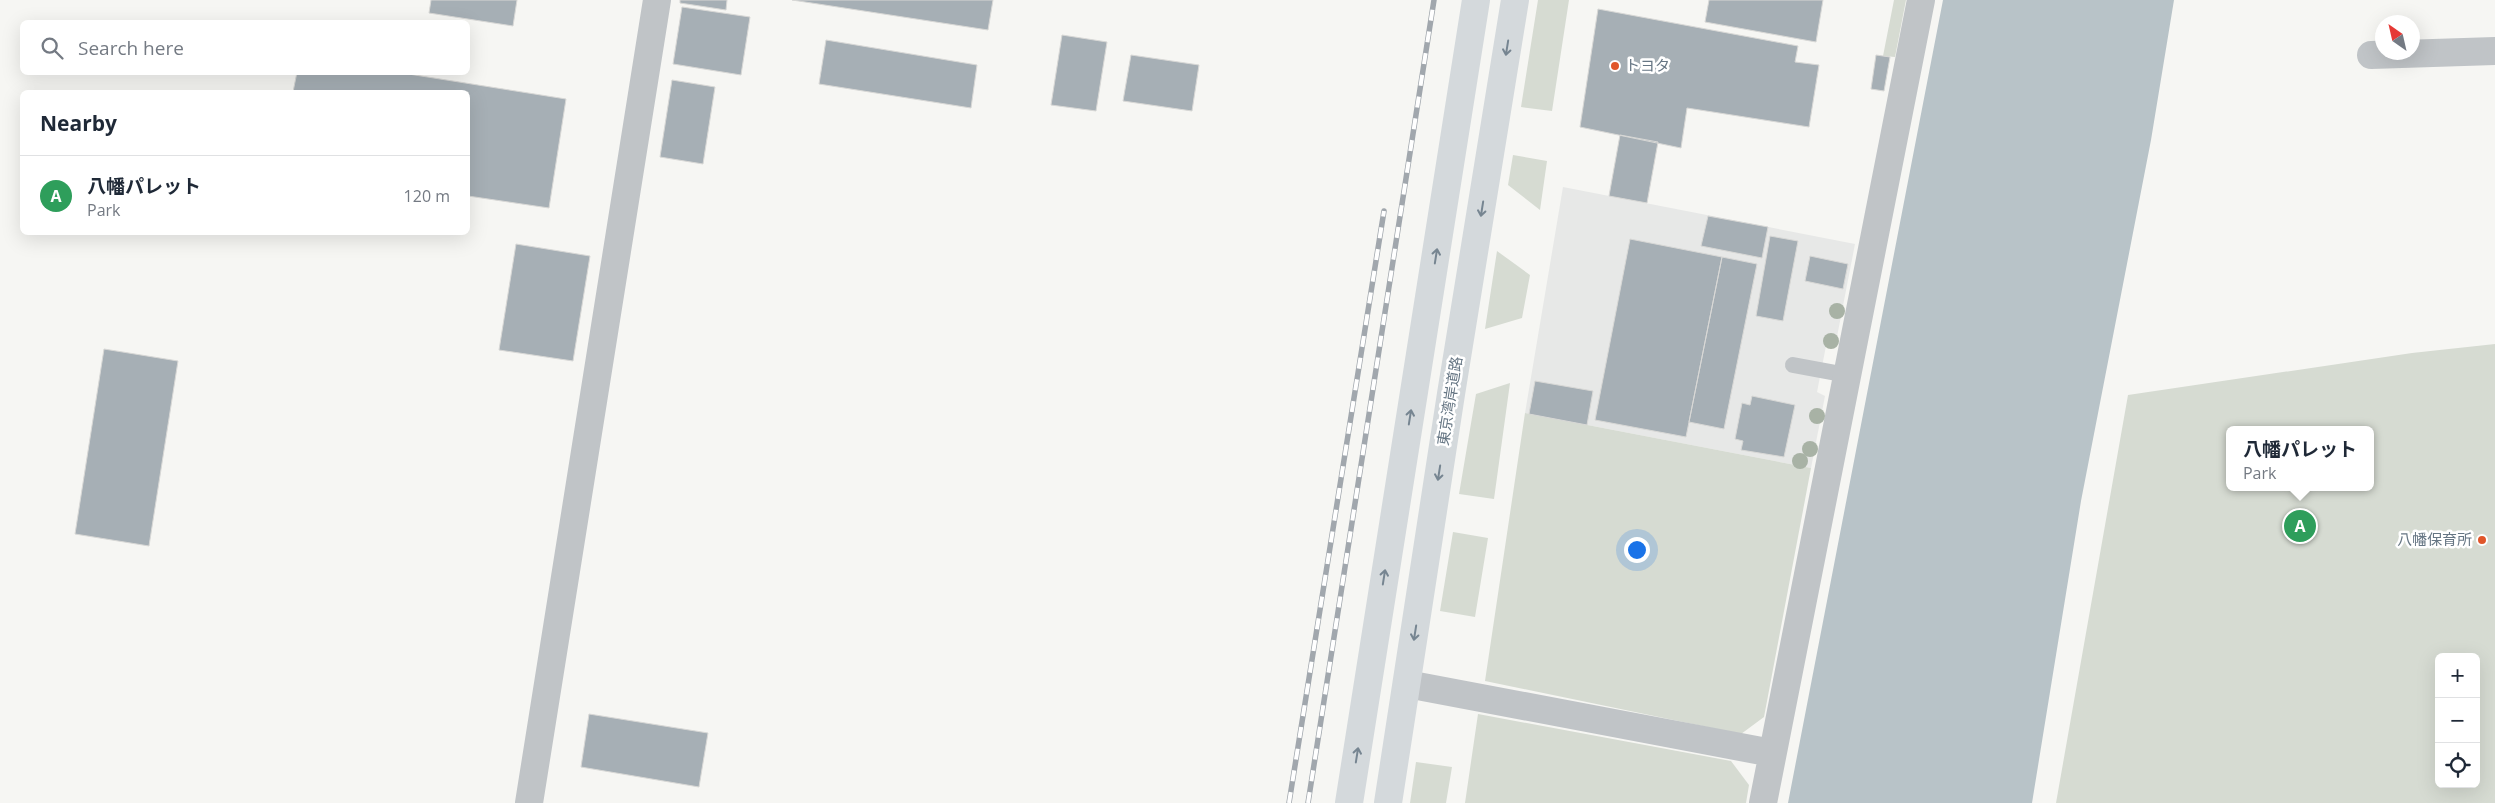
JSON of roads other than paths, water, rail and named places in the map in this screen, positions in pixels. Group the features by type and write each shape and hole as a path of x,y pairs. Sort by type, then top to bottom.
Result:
{"highway":[{"path":"1349,803 1476,0"},
{"name":"東京湾岸道路","path":"1388,803 1451,394 1515,0"}],"street":[{"path":"529,803 657,0"},
{"path":"1763,803 1922,0"},
{"path":"2371,55 2495,51"},
{"path":"1407,684 1772,754"}],"lane":[{"path":"1794,365 1847,375"}],"railway":[{"path":"1308,803 1434,0"},
{"path":"1289,803 1384,211"}],"place":[{"name":"トヨタ","path":"1615,66"},
{"name":"八幡パレット","path":"2300,526"},
{"name":"八幡保育所","path":"2482,540"}]}
